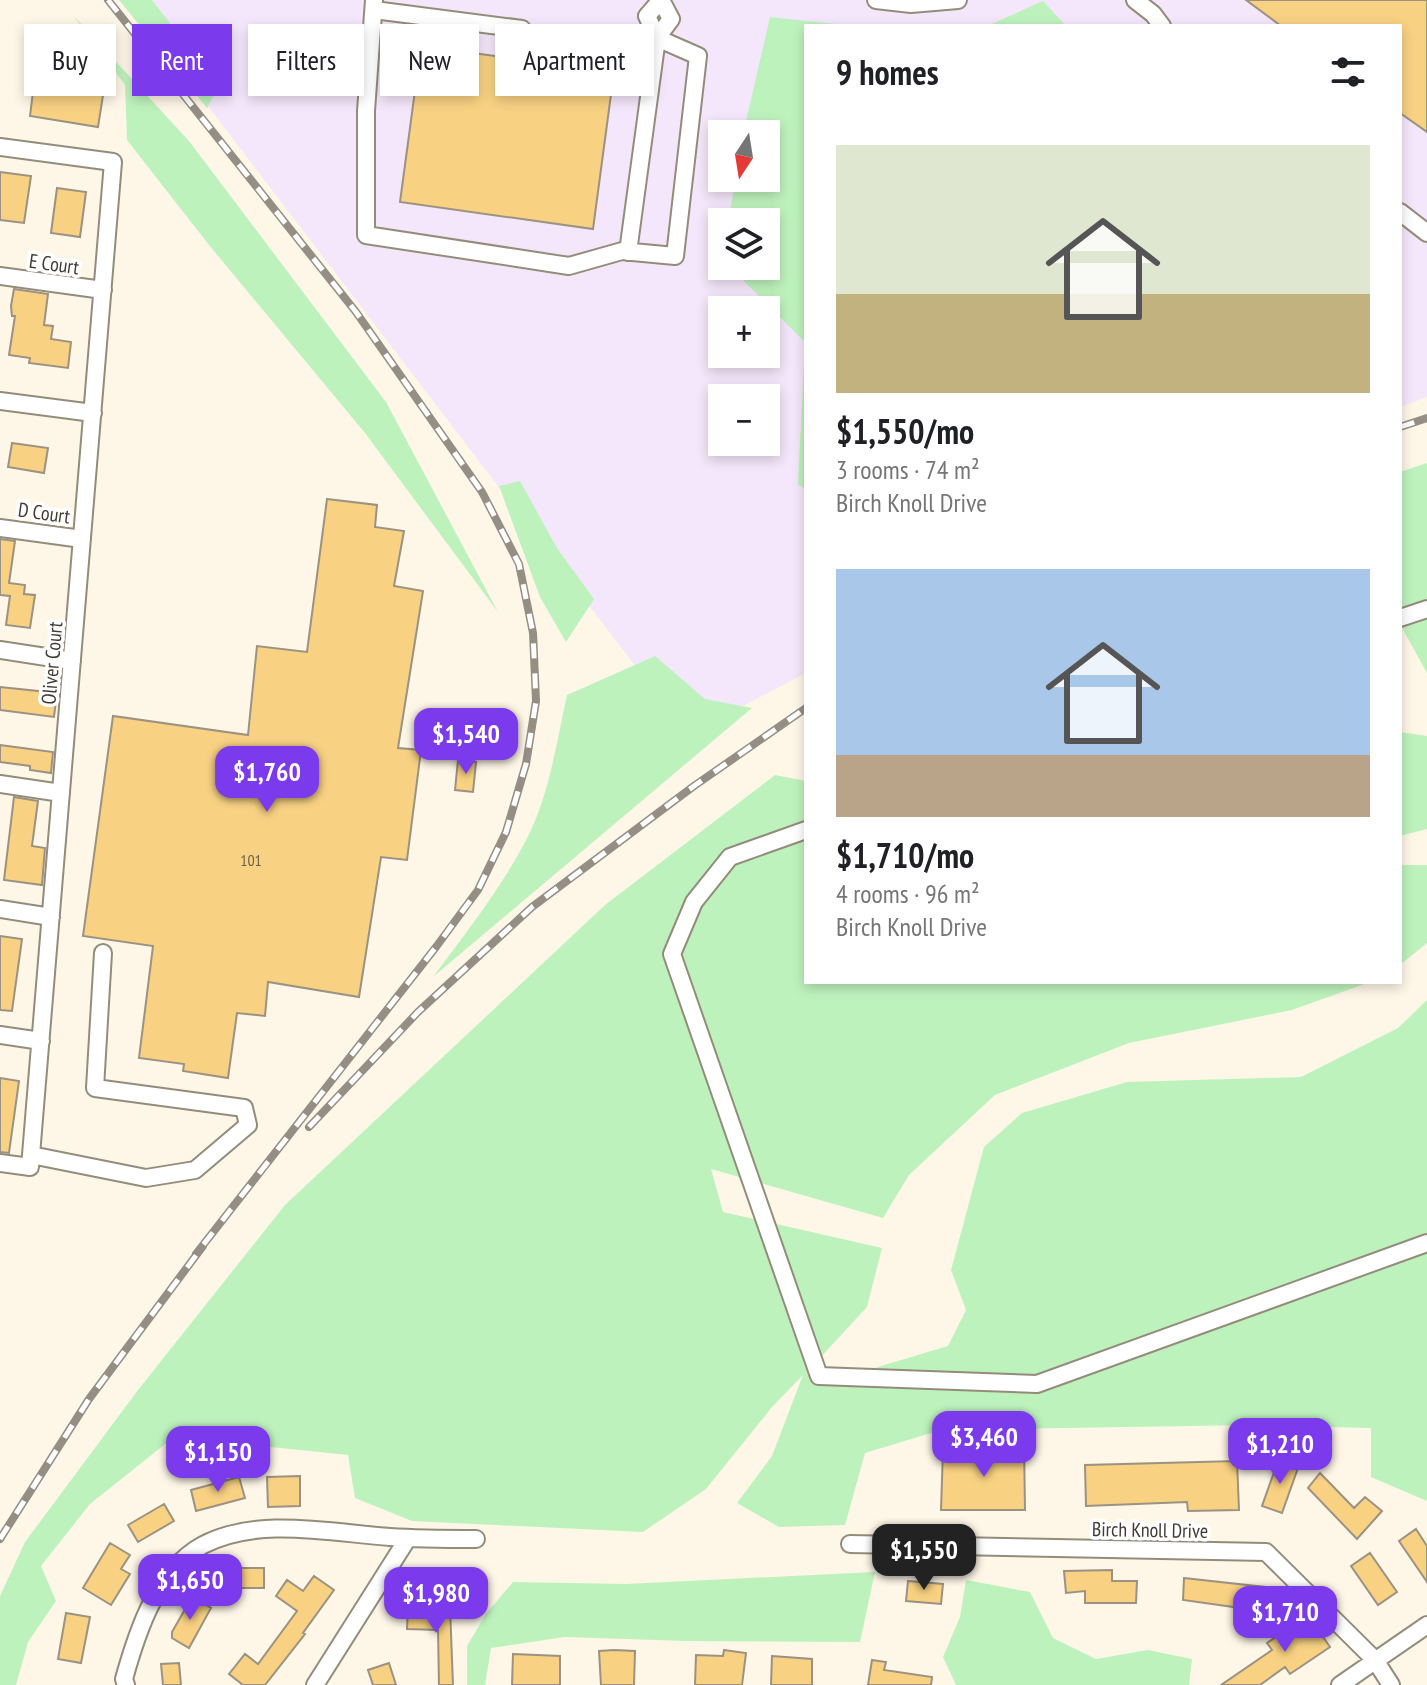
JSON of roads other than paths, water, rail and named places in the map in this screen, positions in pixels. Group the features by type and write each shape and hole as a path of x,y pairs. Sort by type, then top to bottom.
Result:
{"street":[{"path":"628,252 657,38 647,16 661,0"},
{"path":"876,0 911,4 958,0"},
{"path":"1135,0 1160,24"},
{"path":"495,25 374,5 366,111 366,235 569,266 628,252 675,256 698,56 657,38"},
{"name":"Oliver Court","path":"0,147 113,162 31,1161"},
{"path":"1402,214 1427,233"},
{"name":"E Court","path":"0,276 103,290"},
{"path":"0,401 93,413"},
{"name":"D Court","path":"0,528 82,539"},
{"path":"1402,617 1427,609"},
{"path":"0,650 72,661"},
{"path":"0,784 61,793"},
{"path":"804,831 730,857 694,902 672,954 819,1376 1037,1384 1427,1243"},
{"path":"0,909 51,917"},
{"path":"0,1163 31,1161 146,1178 195,1170 248,1125 244,1108 95,1088 103,953"},
{"path":"0,1035 41,1041"},
{"path":"126,1685 124,1679 134,1642 157,1593 179,1565 202,1546 238,1533 284,1529 408,1538 476,1539"},
{"path":"315,1685 408,1538"},
{"name":"Birch Knoll Drive","path":"850,1544 1266,1552 1375,1660 1391,1685"},
{"path":"1340,1685 1427,1625"}],"railway":[{"path":"108,0 356,312 482,492 519,564 533,633 536,701 526,764 506,832 478,890 196,1254"},
{"path":"1402,426 1427,418"},
{"path":"309,1127 418,1012 532,907 694,786 804,709"},
{"path":"0,1539 89,1399 203,1246"}]}
